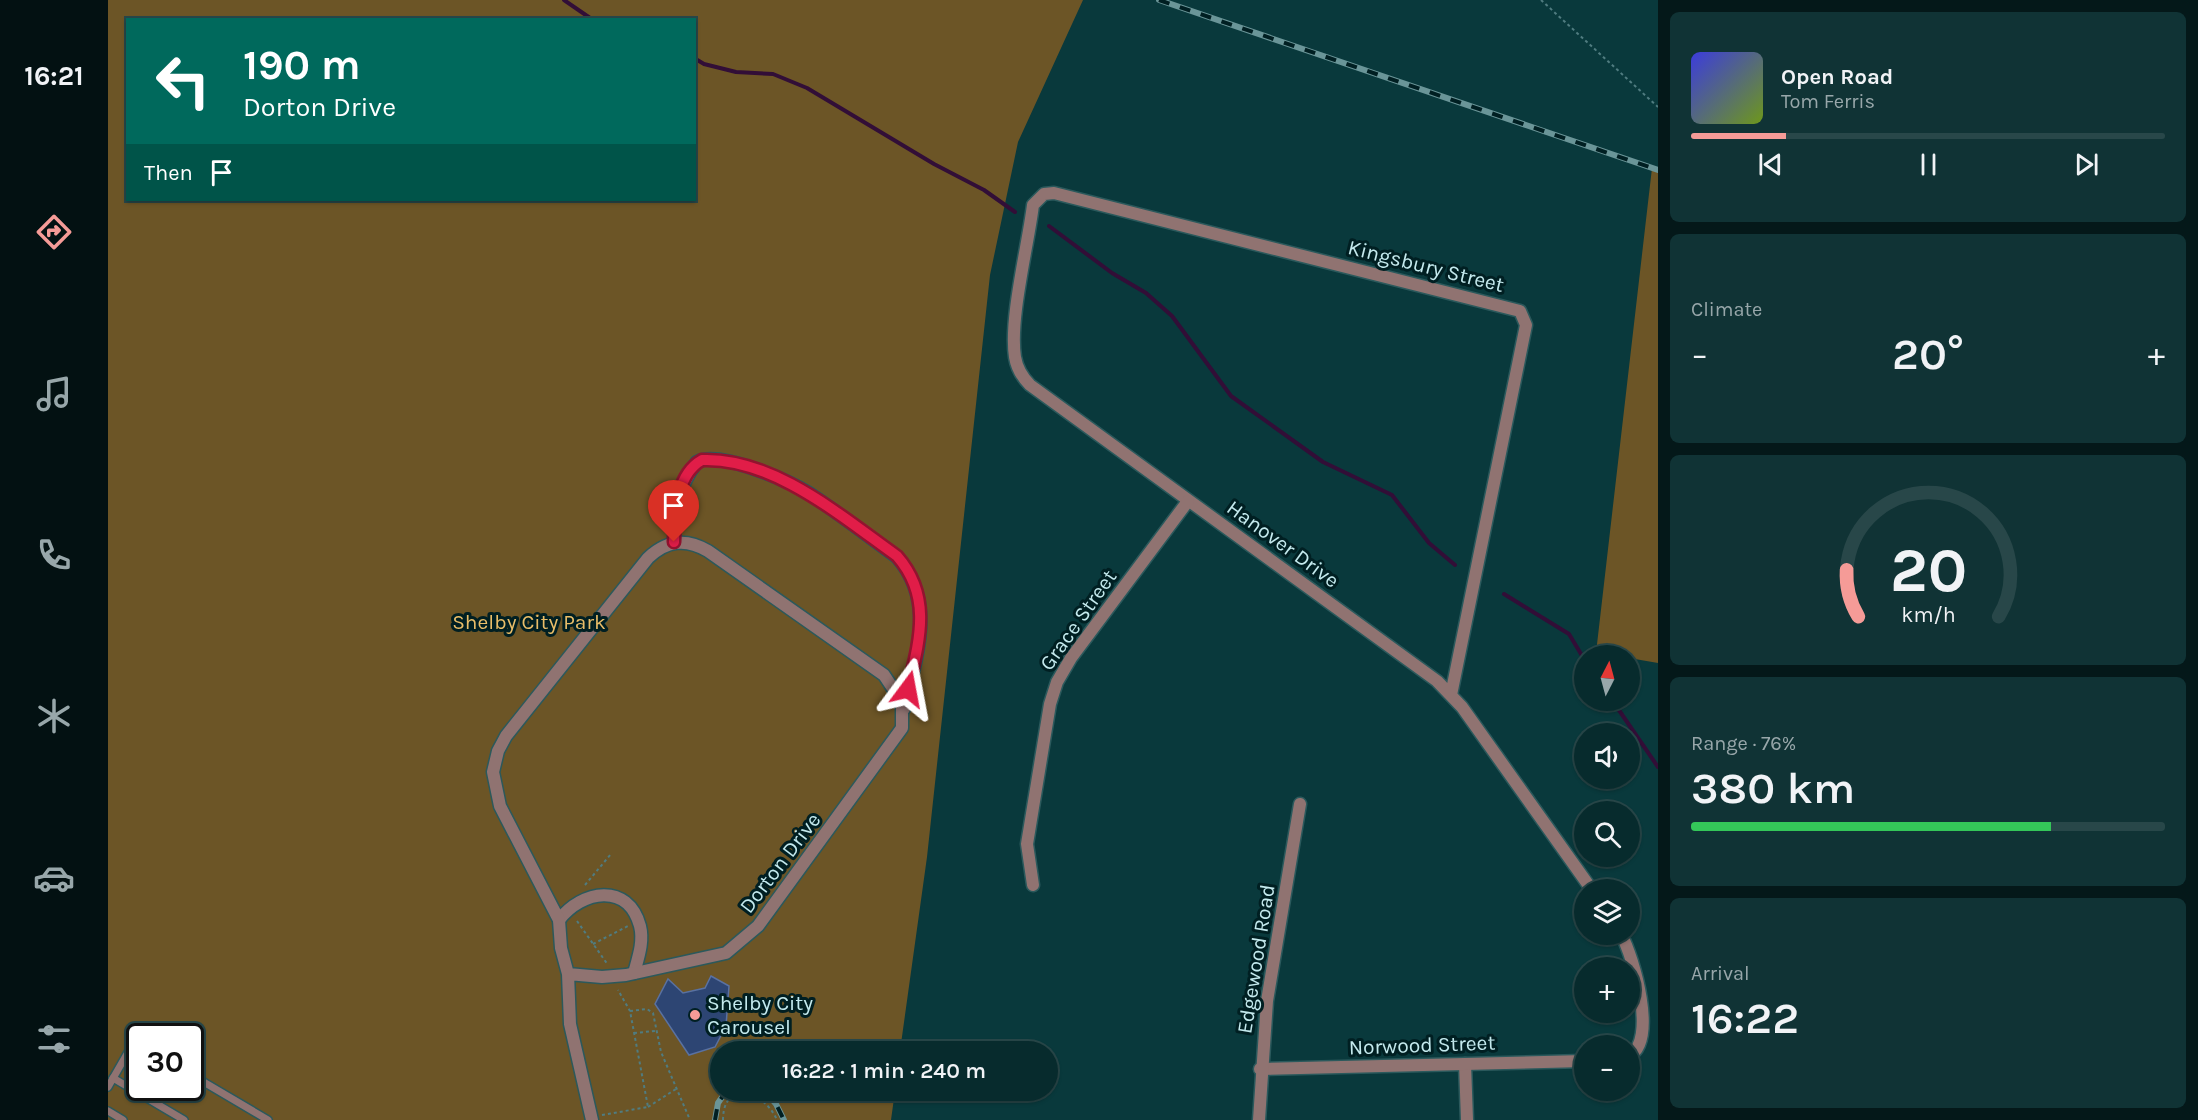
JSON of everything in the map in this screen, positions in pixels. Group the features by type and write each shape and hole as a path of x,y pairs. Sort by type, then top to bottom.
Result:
{"street":[{"name":"Kingsbury Street","path":"1031,224 1033,205 1044,194 1054,193 1521,311 1526,325 1451,695"},
{"name":"Hanover Drive","path":"1031,224 1016,320 1015,356 1020,375 1030,385 1188,501 1437,681 1451,695 1501,759 1584,879"},
{"name":"Dorton Drive","path":"568,974 602,977 634,973 726,953 746,939 758,926 902,728 922,624 915,588 908,569 897,556 808,493 773,476 723,460 711,459 697,462 682,485 677,502 674,542"},
{"name":"Grace Street","path":"1033,885 1027,844 1050,704 1057,682 1071,658 1188,501"},
{"path":"592,1118 570,1024 568,974 561,948 559,920 500,806 493,782 495,760 516,723 648,558 656,550 674,542 692,543 708,551 884,675 899,694 904,709"},
{"name":"Edgewood Road","path":"1259,1120 1260,1069 1267,1001 1300,804"},
{"path":"559,920 592,896 610,897 628,906 638,921 642,941 634,973"},
{"path":"1626,945 1632,957 1640,989 1643,1030 1640,1045"},
{"name":"Norwood Street","path":"1260,1069 1574,1061"},
{"path":"1466,1064 1467,1120"}],"lane":[{"path":"108,1087 126,1056"},
{"path":"113,1078 184,1120"},
{"path":"204,1082 268,1120"},
{"path":"108,1112 123,1120"}],"path":[{"path":"1541,0 1658,107"},
{"path":"611,854 583,888 574,909 593,944 611,970"},
{"path":"593,944 638,921"},
{"path":"618,990 630,1011 648,1107"},
{"path":"630,1011 651,1010 661,1052 690,1120"},
{"path":"634,1033 656,1031"},
{"path":"592,1118 648,1107 676,1089"},
{"path":"723,1120 725,1107 730,1100 736,1095 748,1093 763,1099 777,1120"}],"green space":[{"name":"Shelby City Park","path":"108,0 1083,0 1018,142 990,275 927,857 901,1041 710,1041 710,1101 894,1101 891,1120 108,1120"},
{"path":"1652,168 1658,170 1658,663 1640,660 1640,645 1597,645"}],"building":[{"name":"Shelby City Carousel","path":"711,976 729,986 726,1026 718,1041 710,1041 710,1049 689,1055 655,1004 668,979 683,993 705,988"}],"waterway":[{"path":"564,0 590,18"},
{"path":"696,59 704,64 736,72 773,74 807,88 934,164 984,190 1015,212"},
{"path":"1049,226 1112,273 1146,293 1172,316 1231,396 1323,462 1392,495 1429,543 1455,565"},
{"path":"1504,594 1569,634 1576,645"},
{"path":"1620,711 1658,767"}],"railway":[{"path":"1159,0 1658,170"},
{"path":"715,1120 719,1101"},
{"path":"773,1101 784,1120"}],"place":[{"name":"Shelby City Carousel","path":"695,1015"}],"route":[{"path":"674,542 677,502 682,485 690,470 702,460 723,460 746,467 773,476 808,493 897,556 908,569 915,588 922,631 908,689"}]}
